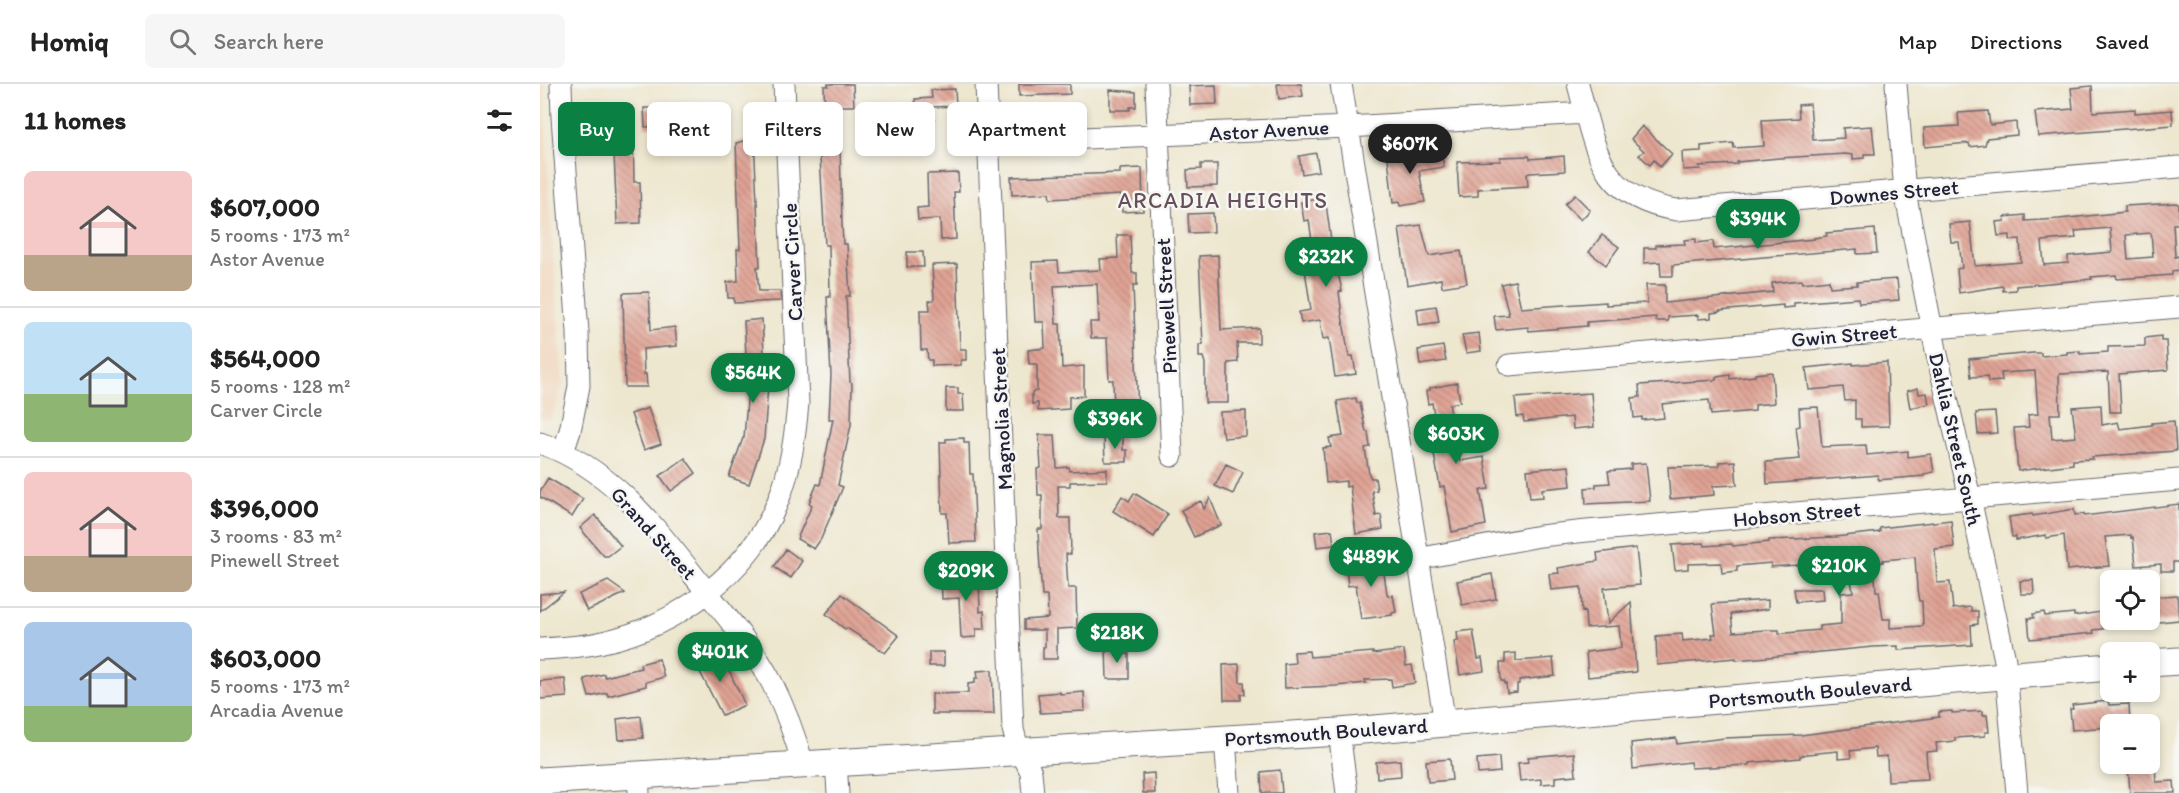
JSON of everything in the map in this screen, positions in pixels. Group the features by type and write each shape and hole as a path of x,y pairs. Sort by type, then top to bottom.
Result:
{"main road":[{"path":"2160,662 2179,661"},
{"name":"Portsmouth Boulevard","path":"540,781 638,784 803,764 1339,732 2100,668"}],"street":[{"path":"561,84 578,338 579,386 570,431 563,452"},
{"name":"Carver Circle","path":"540,649 575,647 604,642 661,622 707,592 743,557 767,524 778,502 795,441 798,403 784,84"},
{"name":"Magnolia Street","path":"986,84 987,102"},
{"name":"Pinewell Street","path":"1156,84 1172,456"},
{"path":"1341,84 1444,723"},
{"name":"Downes Street","path":"1578,84 1597,154 1605,169 1630,195 1659,208 1686,210 2179,167"},
{"name":"Dahlia Street South","path":"1896,84 1905,192 1931,327 2007,675 2017,793"},
{"name":"Astor Avenue","path":"1087,138 1348,127 1586,113"},
{"name":"Magnolia Street","path":"989,156 1005,488 1013,729 1016,741 1031,772 1033,793"},
{"name":"Gwin Street","path":"1509,365 2179,307"},
{"name":"Grand Street","path":"540,443 563,452 589,467 633,502 707,592 753,650 772,683 785,711 803,764"},
{"name":"Hobson Street","path":"1417,559 1552,535 2179,480"},
{"path":"1339,732 1347,793"},
{"path":"1225,739 1229,793"},
{"path":"836,762 838,793"}],"shaded area":[{"path":"540,84 544,84 549,198 563,385 551,420 540,417"}],"building":[{"path":"828,84 853,84 854,106 843,106 843,102 824,102 824,86"},
{"path":"1019,84 1070,84 1070,94 1019,96"},
{"path":"1277,84 1301,84 1303,96 1279,99"},
{"path":"1216,85 1217,104 1190,105 1189,86"},
{"path":"2092,86 2093,112 2135,109 2135,113 2172,110 2173,125 2038,136 2035,112 2073,109 2071,88"},
{"path":"955,89 956,102 947,102 947,106 935,107 935,102 915,102 915,99 932,98 931,90"},
{"path":"1110,90 1136,92 1136,107 1130,107 1130,110 1110,110"},
{"path":"1810,104 1813,140 1844,138 1843,128 1872,126 1875,154 1864,154 1864,158 1853,159 1853,155 1845,154 1779,158 1699,166 1700,169 1683,170 1682,152 1701,151 1701,146 1733,143 1734,148 1764,146 1762,120 1799,118 1798,105"},
{"path":"644,108 647,108 647,127 645,127"},
{"path":"1988,111 1990,125 2016,122 2017,135 1987,138 1985,145 1970,147 1969,143 1925,147 1924,128 1959,126 1958,113"},
{"path":"1642,126 1672,154 1660,167 1654,160 1650,165 1639,155 1644,151 1631,139"},
{"path":"743,141 743,156 755,156 759,291 780,291 781,301 734,303 734,298 728,298 727,282 738,281 737,249 740,249 736,143"},
{"path":"1402,147 1403,153 1409,152 1410,157 1441,152 1444,167 1419,171 1425,202 1400,206 1399,202 1393,203 1387,149"},
{"path":"1316,153 1319,171 1302,174 1299,156"},
{"path":"614,156 634,156 634,182 640,182 641,223 617,224"},
{"path":"820,156 840,156 843,244 847,244 850,296 846,296 850,382 852,383 851,425 838,485 843,487 821,539 814,549 797,539 812,505 809,503 817,484 820,485 833,419 829,419 831,375 827,297 830,297 829,245 825,245"},
{"path":"1529,156 1530,159 1564,156 1565,171 1530,173 1527,174 1528,186 1478,189 1478,196 1459,197 1457,162 1500,161 1500,157"},
{"path":"1201,164 1217,164 1217,186 1188,187 1187,170 1201,169"},
{"path":"1142,168 1143,211 1122,212 1121,195 1050,199 1049,193 1012,195 1011,177 1120,173 1120,169"},
{"path":"958,173 959,192 954,192 956,239 941,240 940,219 918,220 917,208 928,207 927,174"},
{"path":"1575,195 1590,210 1581,220 1565,204"},
{"path":"1323,198 1326,204 1331,240 1335,240 1338,254 1334,255 1342,291 1339,292 1342,315 1349,357 1353,356 1356,374 1335,377 1329,338 1323,339 1320,320 1301,323 1299,312 1311,310 1305,270 1316,269 1309,220 1304,221 1301,202"},
{"path":"2177,203 2179,205 2179,224 2173,224 2175,257 2179,256 2179,270 2172,271 2172,275 2117,279 2116,275 2091,277 2092,279 2016,286 2016,290 2003,291 2003,286 1959,293 1957,269 1962,268 1959,242 1951,242 1949,224 1970,222 1975,266 2021,262 2020,239 2010,240 2010,235 1998,236 1996,222 2005,221 2004,217 2025,215 2025,221 2059,219 2125,212 2125,206","holes":["2110,228 2112,252 2068,256 2068,263 2044,265 2042,241 2076,238 2075,231","2151,233 2153,257 2128,259 2126,235"]},
{"path":"1213,213 1214,232 1189,233 1188,214"},
{"path":"1421,225 1429,256 1461,251 1467,283 1442,287 1441,279 1407,285 1399,228"},
{"path":"1875,229 1877,253 1857,254 1857,249 1673,265 1673,276 1661,276 1660,262 1644,263 1644,248 1656,248 1656,245 1685,244 1684,240 1696,239 1696,243 1713,241 1714,249 1814,239 1827,236 1826,233"},
{"path":"1117,235 1130,235 1132,273 1137,273 1137,285 1133,285 1138,413 1114,413 1113,380 1109,380 1107,338 1091,338 1090,322 1099,322 1097,284 1054,286 1056,324 1060,324 1062,368 1084,366 1084,396 1069,397 1069,409 1038,411 1038,403 1032,404 1032,392 1037,391 1037,364 1029,364 1028,350 1045,348 1044,322 1035,322 1032,262 1058,261 1059,272 1101,270 1100,259 1118,258"},
{"path":"1602,235 1619,247 1606,265 1589,252"},
{"path":"907,252 923,252 924,267 907,267"},
{"path":"1218,255 1221,330 1259,328 1259,343 1237,343 1238,362 1228,363 1228,403 1205,403 1205,363 1203,357 1199,357 1199,345 1203,345 1199,256"},
{"path":"957,264 960,349 966,349 966,360 961,360 961,365 932,366 932,360 928,360 927,350 921,350 920,310 930,310 929,301 934,300 932,265"},
{"path":"1897,279 1899,300 1859,303 1858,298 1794,303 1794,307 1783,308 1783,305 1719,311 1711,313 1711,318 1698,319 1698,315 1668,317 1668,321 1656,321 1656,317 1587,322 1587,326 1529,331 1528,327 1496,330 1494,316 1509,315 1501,284 1515,281 1521,308 1606,302 1606,305 1647,303 1646,285 1665,285 1665,303 1773,292 1772,283 1801,280 1802,283 1829,280 1830,287"},
{"path":"649,292 651,330 675,327 677,346 643,349 647,387 625,387 623,293"},
{"path":"1436,306 1439,322 1419,325 1417,309"},
{"path":"762,319 766,386 768,386 764,439 749,484 729,477 744,438 748,388 744,321"},
{"path":"1479,333 1481,351 1466,353 1462,335"},
{"path":"2161,336 2161,341 2166,341 2168,370 2119,374 2121,412 2110,412 2108,372 2059,374 2060,414 2050,414 2052,439 2076,437 2072,407 2101,405 2102,425 2118,422 2120,429 2174,421 2176,451 2092,457 2093,459 2073,460 2073,464 2018,471 2014,428 2029,427 2028,415 2038,414 2035,371 2001,373 2002,381 1988,382 1987,376 1971,377 1969,359 2033,353 2041,353 2041,356 2080,351 2080,354 2108,352 2108,347 2145,346 2145,338"},
{"path":"1443,346 1446,361 1420,365 1418,350"},
{"path":"1887,362 1889,426 1861,427 1861,419 1855,419 1855,400 1845,401 1843,387 1809,390 1806,368"},
{"path":"1772,372 1774,403 1755,405 1755,411 1711,415 1709,400 1662,404 1664,418 1642,420 1642,417 1634,418 1632,398 1640,397 1639,385 1716,380 1716,377 1730,375 1730,379"},
{"path":"1457,383 1460,402 1449,404 1460,461 1484,457 1489,489 1480,490 1486,525 1452,532 1444,486 1440,487 1430,432 1437,431 1432,403 1428,404 1426,391 1430,388"},
{"path":"946,388 958,388 958,394 963,394 964,411 946,411"},
{"path":"1918,388 1919,394 1927,393 1929,404 1910,408 1907,391"},
{"path":"1591,393 1594,427 1573,429 1572,417 1524,422 1523,416 1517,417 1515,398"},
{"path":"1356,398 1357,403 1360,403 1366,432 1368,432 1370,447 1365,448 1369,474 1371,478 1375,478 1377,490 1372,491 1376,516 1381,515 1383,529 1356,534 1350,486 1346,487 1346,481 1326,483 1323,448 1331,447 1329,438 1343,436 1337,401"},
{"path":"1093,406 1111,406 1111,424 1093,424"},
{"path":"1818,407 1822,447 1866,445 1867,455 1908,451 1908,457 1931,454 1934,472 1924,474 1924,476 1878,480 1878,475 1767,484 1766,462 1800,459 1796,427 1800,426 1799,408"},
{"path":"648,408 661,444 644,450 631,414"},
{"path":"1246,411 1246,436 1224,438 1223,431 1221,431 1220,412"},
{"path":"1995,412 1997,433 1978,434 1976,413"},
{"path":"1039,435 1055,435 1057,468 1069,467 1070,471 1107,469 1107,481 1070,482 1070,486 1058,486 1059,518 1070,518 1071,554 1066,554 1068,588 1076,588 1077,628 1057,629 1057,659 1043,659 1045,630 1024,630 1024,620 1048,618 1047,596 1042,596 1039,553 1038,529 1042,529 1042,495 1038,495 1037,469 1041,468"},
{"path":"1123,437 1123,450 1127,450 1127,462 1105,462 1104,438"},
{"path":"964,438 964,443 969,443 970,474 973,474 976,542 949,543 947,513 942,513 940,442 946,442 946,439"},
{"path":"685,458 696,473 671,491 660,476"},
{"path":"1735,461 1737,485 1713,486 1714,495 1670,499 1668,467 1719,466 1719,462"},
{"path":"1646,463 1650,501 1586,504 1585,488 1610,483 1608,471 1631,469 1631,464"},
{"path":"1226,464 1243,472 1233,494 1215,486"},
{"path":"1569,466 1571,486 1542,489 1543,497 1530,498 1527,470"},
{"path":"548,478 583,499 572,517 540,497 540,491"},
{"path":"1134,493 1168,514 1154,537 1113,511 1122,496 1129,501"},
{"path":"1210,498 1221,525 1194,537 1181,510 1201,501 1204,509"},
{"path":"2179,504 2179,562 2173,562 2173,571 2161,571 2161,564 2136,566 2131,535 2105,537 2109,566 2067,570 2064,535 2046,538 2046,535 2016,540 2016,537 2012,537 2009,517 2032,514 2033,516 2074,509 2075,515 2084,514 2084,516"},
{"path":"595,515 621,546 608,556 604,556 580,528"},
{"path":"1951,520 1954,547 1935,549 1937,583 1950,582 1953,609 1971,607 1971,611 1978,611 1978,624 1971,625 1972,645 1898,650 1898,646 1873,647 1657,665 1656,636 1682,634 1683,641 1713,638 1712,634 1716,634 1712,604 1768,600 1768,609 1731,614 1733,632 1779,630 1779,634 1819,630 1819,626 1841,624 1841,593 1853,592 1849,568 1846,564 1837,565 1836,556 1809,558 1810,564 1771,567 1771,563 1737,566 1737,571 1722,573 1721,563 1688,564 1688,569 1675,570 1672,545 1704,543 1705,546 1732,544 1733,546 1769,542 1769,540 1880,532 1880,528","holes":["1915,557 1919,601 1922,601 1923,626 1890,628 1890,619 1883,619 1879,591 1876,591 1874,563"]},
{"path":"1332,530 1334,545 1317,547 1315,532"},
{"path":"1636,548 1640,585 1604,588 1608,623 1631,602 1636,672 1588,677 1586,652 1621,648 1619,626 1586,628 1585,611 1582,612 1581,587 1551,590 1549,574 1559,573 1558,568 1598,561 1597,553"},
{"path":"786,549 802,561 791,578 774,567"},
{"path":"1381,553 1387,594 1393,595 1396,612 1392,615 1361,619 1356,585 1348,586 1346,568 1365,565 1364,556"},
{"path":"1492,574 1496,599 1462,605 1457,581"},
{"path":"979,576 980,612 984,611 985,629 976,629 976,637 961,638 959,598 942,599 941,577"},
{"path":"2033,580 2034,594 2021,594 2020,581"},
{"path":"608,581 625,593 587,611 579,594"},
{"path":"1794,589 1822,589 1823,600 1796,602"},
{"path":"564,592 540,611 540,594"},
{"path":"842,594 899,636 885,653 847,628 845,629 826,614"},
{"path":"2177,595 2179,620 2160,622 2160,596"},
{"path":"2044,612 2045,616 2074,613 2074,616 2100,612 2100,629 2093,630 2094,633 2030,639 2028,618 2034,618 2033,614"},
{"path":"1473,630 1478,659 1482,658 1484,671 1460,675 1454,642 1458,641 1457,632"},
{"path":"1123,647 1123,654 1129,654 1129,679 1107,679 1106,648"},
{"path":"716,650 723,666 726,664 745,705 722,715 694,660"},
{"path":"1404,650 1406,666 1412,665 1415,683 1392,687 1391,679 1365,680 1366,683 1285,688 1284,664 1295,663 1294,652 1309,651 1310,657"},
{"path":"929,652 944,652 944,666 929,666"},
{"path":"1516,653 1516,661 1553,658 1555,676 1519,680 1517,692 1507,693 1506,684 1501,681 1500,663 1505,663 1505,654"},
{"path":"659,659 664,677 646,682 646,686 608,696 607,693 589,697 584,679 604,674 605,677 641,668 640,664"},
{"path":"1239,664 1240,682 1244,682 1245,694 1241,694 1241,700 1224,700 1223,665"},
{"path":"992,670 994,714 932,714 932,694 968,693 968,684 975,683 975,678 978,678 977,671"},
{"path":"565,679 567,697 540,699 540,681"},
{"path":"1060,692 1060,694 1084,692 1085,711 1040,713 1038,694"},
{"path":"2100,702 2108,702 2109,705 2129,704 2130,714 2100,714 2100,728 2072,730 2070,709 2073,709 2072,705"},
{"path":"1952,711 1952,713 1983,711 1983,715 1987,715 1989,732 1985,732 1985,736 1955,738 1955,741 1936,743 1937,751 1926,752 1928,779 1888,781 1887,756 1876,757 1875,748 1850,751 1851,758 1838,759 1838,751 1807,754 1800,758 1749,763 1749,765 1691,768 1690,762 1633,769 1631,743 1676,738 1677,744 1725,738 1801,735 1939,717 1939,712"},
{"path":"641,716 643,738 619,740 617,719"},
{"path":"1574,753 1576,775 1555,777 1555,783 1541,784 1541,779 1520,781 1518,763 1529,762 1528,757"},
{"path":"1499,757 1500,772 1478,774 1477,759"},
{"path":"1450,759 1452,780 1428,782 1426,761"},
{"path":"1400,760 1401,776 1377,778 1376,762"},
{"path":"1280,770 1282,793 1262,793 1261,772"},
{"path":"1154,773 1155,793 1143,793 1142,774"},
{"path":"2129,774 2156,774 2156,782 2174,781 2175,793 2130,793"}],"district":[{"name":"ARCADIA HEIGHTS","path":"1223,200"}]}
